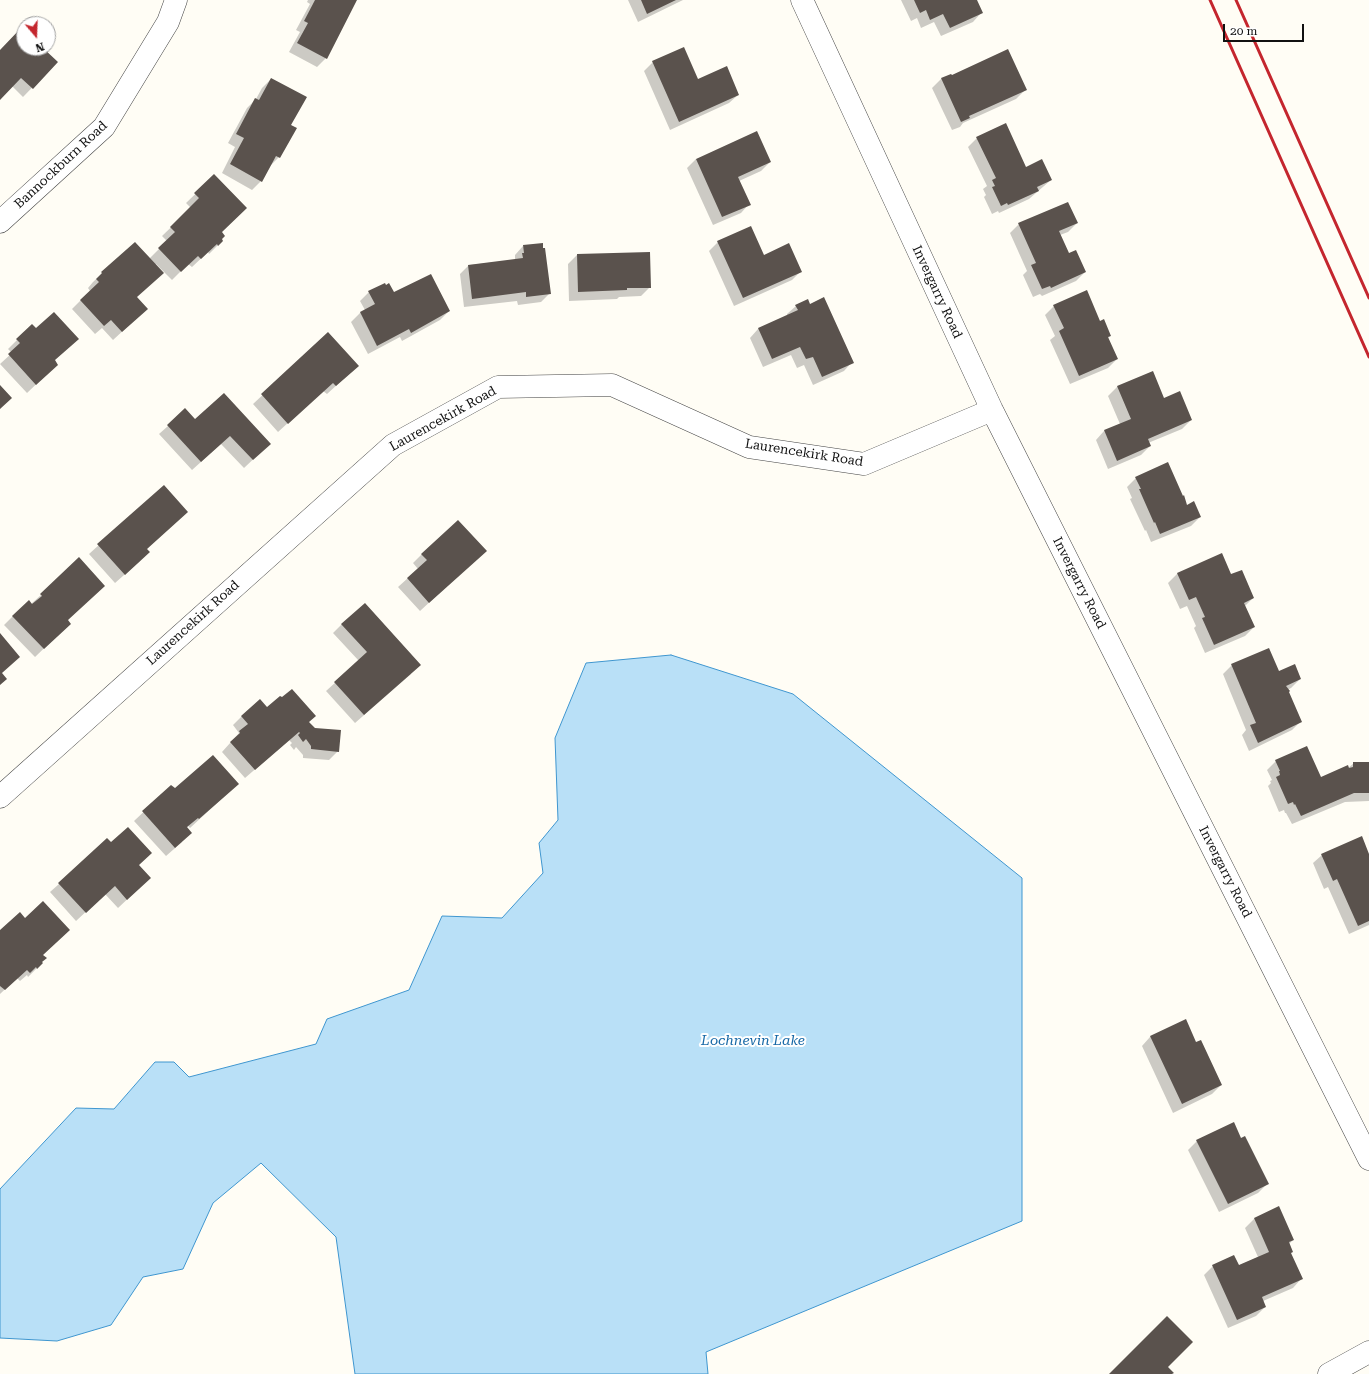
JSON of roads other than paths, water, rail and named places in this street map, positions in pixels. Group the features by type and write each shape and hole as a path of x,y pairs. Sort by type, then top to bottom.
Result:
{"street":[{"name":"Bannockburn Road","path":"0,222 104,126 168,22 176,0"},
{"name":"Invergarry Road","path":"802,0 992,410 1369,1159"},
{"name":"Laurencekirk Road","path":"0,797 392,445 498,387 612,385 749,447 864,464 992,410"},
{"path":"1329,1374 1369,1352"}],"water":[{"name":"Lochnevin Lake","path":"671,655 793,694 1022,878 1022,1221 706,1352 708,1374 355,1374 336,1237 261,1163 213,1203 183,1269 143,1277 111,1325 57,1341 0,1338 0,1189 76,1108 114,1109 155,1062 174,1062 189,1077 316,1044 327,1019 409,990 442,916 502,918 543,873 539,843 558,820 555,738 586,663"}],"railway":[{"path":"1210,0 1369,357"},
{"path":"1236,0 1369,298"}]}
